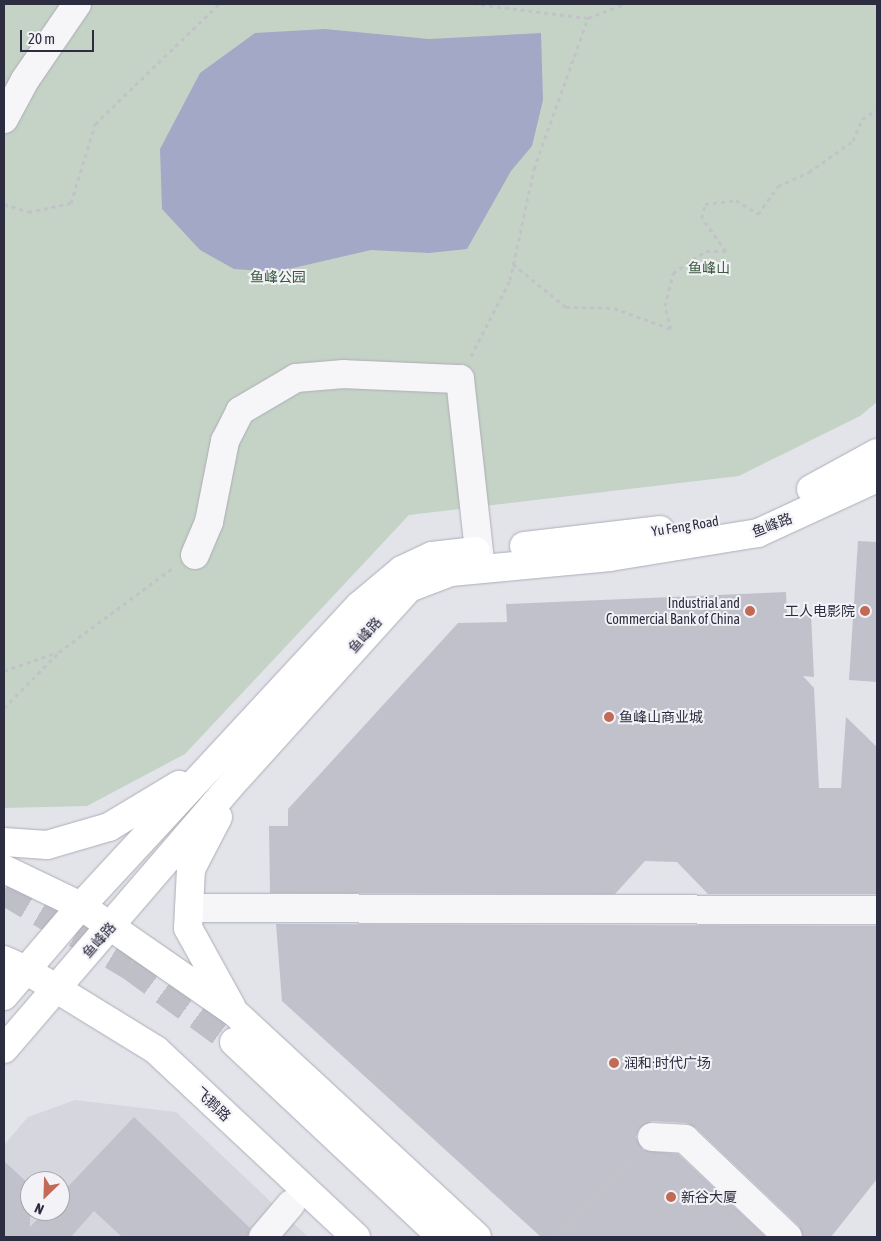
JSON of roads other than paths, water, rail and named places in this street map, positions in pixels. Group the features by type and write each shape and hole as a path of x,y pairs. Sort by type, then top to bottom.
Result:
{"main road":[{"name":"Yu Feng Road","path":"480,560 758,515 865,462 877,453"},
{"name":"鱼峰路","path":"4,996 15,965 81,906 359,606 402,570 432,556 480,560 610,557 758,533 877,478"},
{"name":"鱼峰路","path":"4,1049 239,776 410,588 480,560"},
{"path":"4,842 47,845 109,827 216,760"},
{"path":"234,1012 188,928 191,869 239,776"},
{"path":"4,869 81,906 234,1012 477,1237"},
{"name":"飞鹅路","path":"15,965 156,1050 356,1237"},
{"path":"234,1042 442,1237"}],"street":[{"path":"4,119 25,80 77,4"},
{"path":"195,555 209,522 224,441 240,411 296,378 344,374 460,379 480,560"},
{"path":"189,908 877,910"},
{"path":"652,1138 685,1139 788,1237"},
{"path":"263,1237 291,1204"}],"water":[{"path":"325,29 429,39 541,33 543,100 532,146 511,171 467,249 429,253 371,250 276,272 234,269 200,250 162,209 160,149 200,73 255,33"}],"tunnel":[{"path":"4,891 130,966 234,1042"}],"place":[{"name":"Industrial and Commercial Bank of China","path":"750,611"},
{"name":"工人电影院","path":"865,611"},
{"name":"鱼峰山商业城","path":"609,717"},
{"name":"润和·时代广场","path":"614,1063"},
{"name":"新谷大厦","path":"671,1197"}],"park label":[{"name":"鱼峰山","path":"709,268"},
{"name":"鱼峰公园","path":"278,277"}]}
